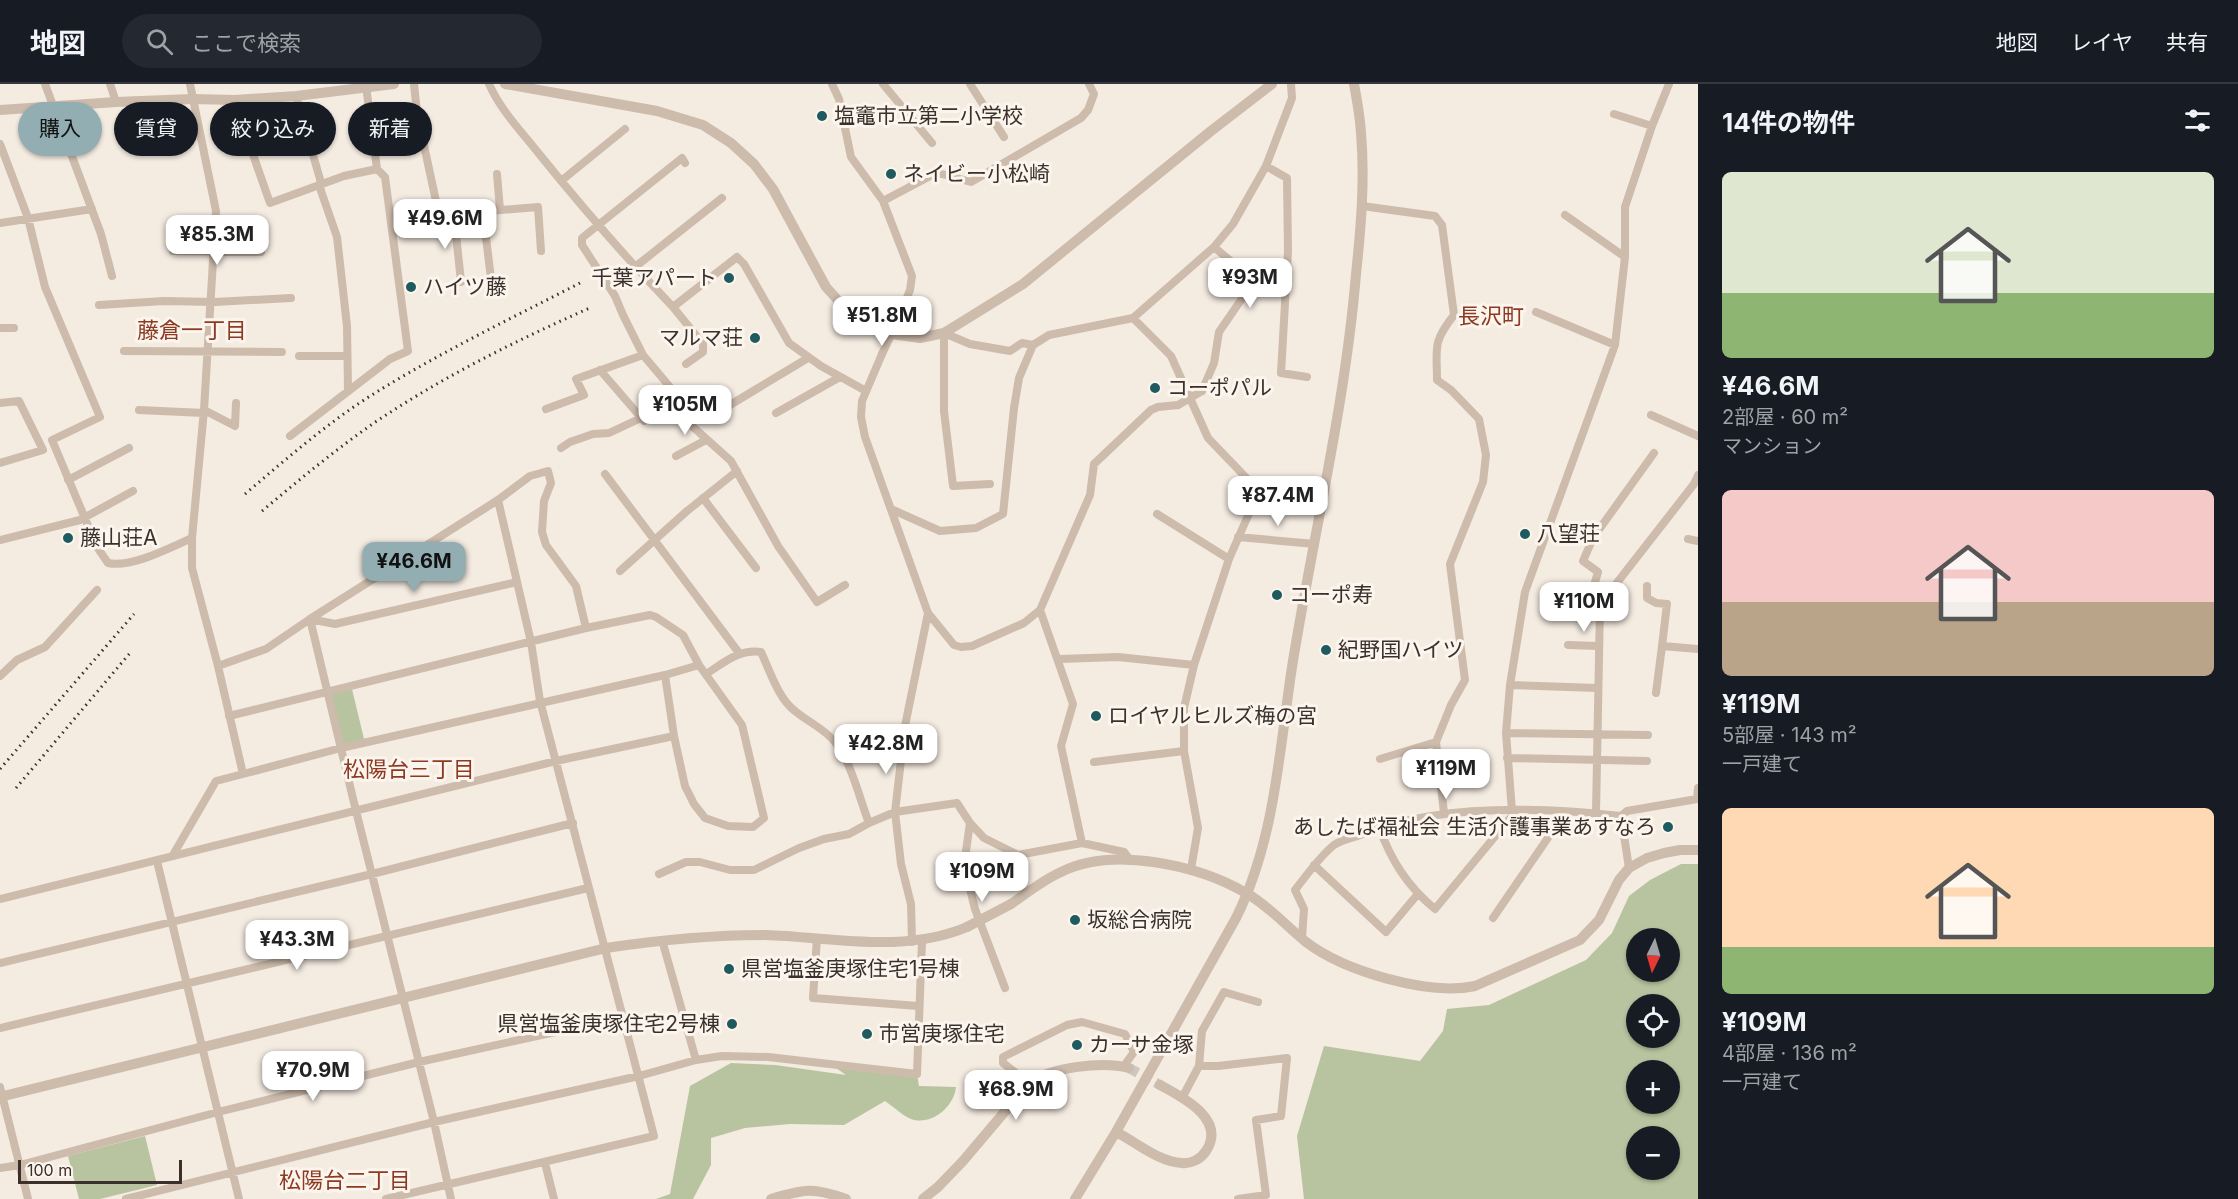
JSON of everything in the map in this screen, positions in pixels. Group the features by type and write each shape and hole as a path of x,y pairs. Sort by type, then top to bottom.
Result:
{"street":[{"path":"45,84 51,102"},
{"path":"110,84 116,102 235,100 296,96 394,84"},
{"path":"190,84 216,211 204,412 192,538 192,568 243,774"},
{"path":"414,84 417,113 439,215 538,207 542,251"},
{"path":"489,84 497,102 561,181 703,344 703,352 686,364"},
{"path":"505,84 657,111 703,125 731,143 754,164 773,189 826,287 853,317 872,329 907,338 945,333 1023,284 1211,130 1272,84"},
{"path":"832,84 839,99 851,157 883,201 912,276 910,290 862,401 861,417 865,436 928,613 954,645 972,646 1024,623 1040,610 1090,495 1094,464 1151,410 1178,405 1202,391 1214,363 1219,332 1252,279 1214,248"},
{"path":"883,84 932,143"},
{"path":"970,84 1004,137"},
{"path":"883,201 934,174 971,182 1082,118 1094,94 1089,84"},
{"path":"891,508 940,531 976,528 1003,514 1019,378 1033,345 1048,335 1132,318 1214,248 1233,224 1266,166 1292,98 1291,84"},
{"path":"1075,1199 1116,1132 1248,894 1266,835 1292,667 1350,346 1362,206 1361,133 1354,84"},
{"path":"1379,827 1389,855 1418,895 1434,909 1514,811 1506,733 1510,685 1525,592 1615,345 1625,257 1625,207 1652,126 1669,84"},
{"path":"290,436 390,359 408,351 384,177 377,169 366,86"},
{"path":"296,96 320,179 319,185 337,237 347,326 348,390"},
{"path":"235,100 270,203 344,176 377,169"},
{"path":"0,110 18,109"},
{"path":"1614,114 1652,126"},
{"path":"561,181 626,129"},
{"path":"0,144 28,218 45,287 100,417 52,440 97,547 108,563 117,565 143,558 192,538"},
{"path":"72,156 101,234 112,276"},
{"path":"670,387 643,355 622,315 615,296 582,245 582,238 682,158 685,163"},
{"path":"1266,166 1287,178 1288,251 1281,373 1307,377"},
{"path":"497,174 500,210"},
{"path":"634,267 722,198"},
{"path":"1362,206 1435,216 1442,225 1454,315 1436,342 1437,380 1479,419 1486,454 1483,482 1450,564 1465,680 1451,705 1436,742 1444,813"},
{"path":"0,224 92,209"},
{"path":"483,212 492,279"},
{"path":"454,215 461,282"},
{"path":"1565,215 1625,257"},
{"path":"173,250 213,253 261,252"},
{"path":"673,307 737,257 744,264 789,343 808,358 866,391"},
{"path":"99,305 291,298"},
{"path":"1536,312 1615,345"},
{"path":"1132,318 1171,356 1182,376 1208,438 1256,488 1251,508 1229,559 1194,665 1184,708 1184,751 1198,828 1191,869"},
{"path":"0,328 14,328"},
{"path":"945,333 970,344 1010,351 1022,343 1033,345"},
{"path":"945,333 944,411 953,486 990,484"},
{"path":"124,351 282,352"},
{"path":"546,409 584,395 576,379 643,355"},
{"path":"299,356 347,356"},
{"path":"720,411 808,358"},
{"path":"600,370 644,421 673,409 723,453 737,471 778,546 817,602 845,585"},
{"path":"776,412 840,377"},
{"path":"0,403 19,401 43,450 0,463"},
{"path":"139,410 204,412 235,426 236,403"},
{"path":"1651,415 1698,436"},
{"path":"561,448 570,442 593,434 609,433 641,418"},
{"path":"676,456 706,440"},
{"path":"68,480 129,448"},
{"path":"1654,453 1593,538 1583,561 1598,572 1590,599 1600,605 1606,603 1616,584 1694,484 1698,475"},
{"path":"218,666 266,650 310,619 498,500 530,476 548,471 551,483 544,501 541,518 542,532 546,545 576,586 586,628"},
{"path":"620,571 737,471"},
{"path":"605,474 739,653"},
{"path":"0,540 80,520 133,491"},
{"path":"703,498 756,568"},
{"path":"386,1199 654,1136 540,702 531,642 498,500"},
{"path":"1157,514 1229,559"},
{"path":"1238,537 1315,544"},
{"path":"1688,539 1698,541"},
{"path":"310,619 335,624 517,582"},
{"path":"1647,586 1647,598 1656,603 1667,604 1656,693"},
{"path":"0,676 17,660 45,647 97,590"},
{"path":"1596,813 1600,605"},
{"path":"1040,610 1073,704 1061,746 1082,843"},
{"path":"126,1199 434,1122 639,1076 696,1060 722,1056 768,1057 917,1074 917,941 901,864 895,812 905,726 928,613"},
{"path":"229,716 586,628 641,616 656,616 683,636 699,665 742,725 764,818 753,827 728,826 705,818 694,804 685,786 674,736 665,675"},
{"path":"310,619 451,1199"},
{"path":"1568,645 1599,646"},
{"path":"1662,646 1698,650"},
{"path":"706,674 739,653 749,650 760,652 784,700 835,742 846,763 869,823"},
{"path":"1059,660 1118,657 1194,665"},
{"path":"173,855 216,781 341,748 665,675 699,665"},
{"path":"1510,685 1597,688"},
{"path":"1506,733 1648,735"},
{"path":"0,899 556,761 674,736"},
{"path":"1380,759 1436,742"},
{"path":"1094,762 1184,751"},
{"path":"1507,758 1647,761"},
{"path":"1302,938 1304,909 1295,890 1335,845 1379,827 1444,813 1514,811 1596,813 1621,816 1627,811 1697,799 1698,788"},
{"path":"659,874 686,862 700,862 730,870 754,870 799,848 825,838 849,834 895,812 957,803 970,823 984,838 1018,855 1082,843 1124,852 1131,861"},
{"path":"1492,918 1565,813"},
{"path":"1621,816 1629,868"},
{"path":"0,963 372,874 573,823"},
{"path":"970,823 964,865 975,909 1005,988"},
{"path":"28,1199 1,1094 606,948 662,940 724,935 881,942 917,941 951,934 968,927 1011,904 1061,872 1081,865 1131,861 1191,869 1248,894 1302,938 1349,966 1384,977 1442,989 1475,986 1580,940 1599,920 1619,880 1629,868 1647,858 1664,853 1698,850"},
{"path":"157,861 239,1199"},
{"path":"1314,866 1386,932 1418,895"},
{"path":"0,1028 588,888"},
{"path":"817,938 813,998 918,1006"},
{"path":"662,940 696,1060"},
{"path":"1182,1098 1199,1066 1202,1031 1224,992 1257,1002"},
{"path":"0,1168 20,1165 218,1112 419,1062 624,1017"},
{"path":"922,1199 938,1187 963,1161 1029,1083 1038,1077 1064,1070 1105,1065 1126,1068 1134,1052 1125,1034 1082,1022 1067,1025 1003,1058 1003,1063 1029,1083"},
{"path":"1199,1066 1287,1058 1281,1116 1256,1120 1266,1195 1239,1199"},
{"path":"1116,1132 1166,1160 1189,1163 1200,1158 1211,1140 1210,1127 1205,1116 1160,1084"},
{"path":"545,1163 554,1199"},
{"path":"771,1199 810,1190 818,1190 846,1199"}],"green space":[{"path":"351,685 365,743 341,748 327,691"},
{"path":"1681,864 1698,864 1698,1199 1304,1199 1297,1136 1324,1046 1420,1061 1443,1031 1447,1009 1489,1005 1586,960 1612,933 1629,896 1650,880"},
{"path":"731,1063 775,1065 846,1075 836,1068 917,1074 919,1086 956,1087 951,1101 942,1112 921,1121 903,1115 885,1101 844,1125 790,1124 745,1128 711,1138 711,1165 693,1199 656,1199 670,1194 690,1086"},
{"path":"145,1136 157,1185 100,1199 79,1199 68,1156"}],"tunnel":[{"path":"1129,1068 1160,1085"}],"railway":[{"path":"245,494 320,432 367,398 445,352 580,283"},
{"path":"262,511 345,444 400,406 480,360 592,307"},
{"path":"0,769 134,614"},
{"path":"16,788 130,653"}],"place":[{"name":"塩竈市立第二小学校","path":"822,116"},
{"name":"ネイビー小松崎","path":"891,174"},
{"name":"千葉アパート","path":"729,278"},
{"name":"ハイツ藤","path":"411,287"},
{"name":"マルマ荘","path":"755,338"},
{"name":"コーポパル","path":"1155,388"},
{"name":"八望荘","path":"1525,534"},
{"name":"藤山荘A","path":"68,538"},
{"name":"コーポ寿","path":"1277,595"},
{"name":"紀野国ハイツ","path":"1326,650"},
{"name":"ロイヤルヒルズ梅の宮","path":"1096,716"},
{"name":"あしたば福祉会 生活介護事業あすなろ","path":"1668,827"},
{"name":"坂総合病院","path":"1075,920"},
{"name":"県営塩釜庚塚住宅1号棟","path":"729,969"},
{"name":"県営塩釜庚塚住宅2号棟","path":"732,1024"},
{"name":"市営庚塚住宅","path":"867,1034"},
{"name":"カーサ金塚","path":"1077,1045"}],"district":[{"name":"長沢町","path":"1491,316"},
{"name":"藤倉一丁目","path":"192,330"},
{"name":"松陽台三丁目","path":"409,769"},
{"name":"松陽台二丁目","path":"345,1180"}]}
